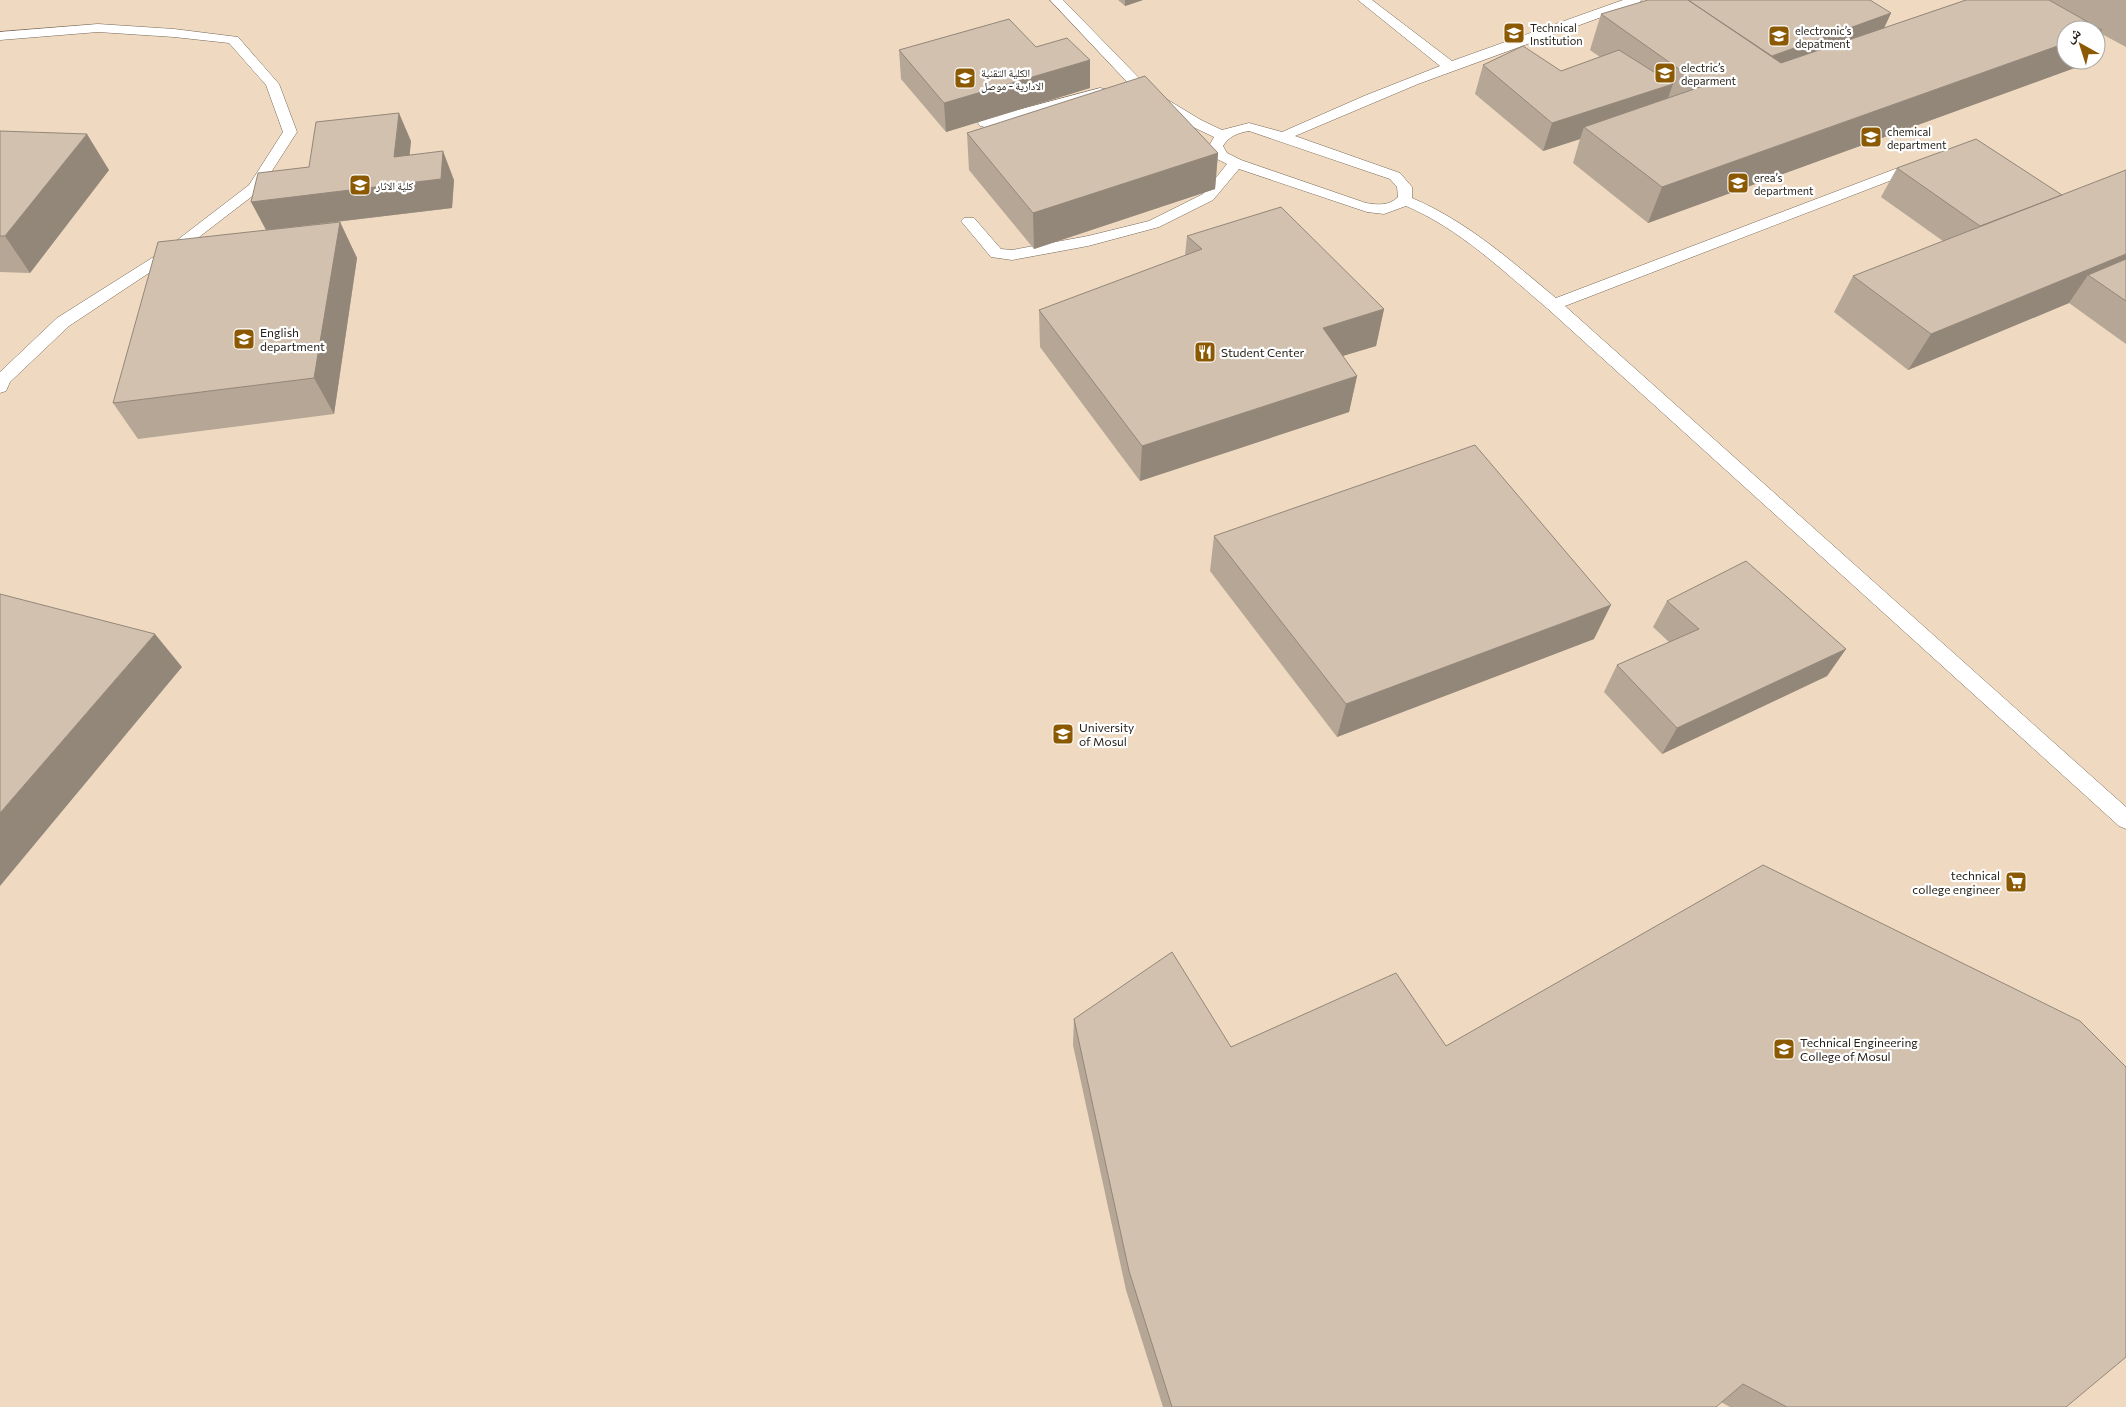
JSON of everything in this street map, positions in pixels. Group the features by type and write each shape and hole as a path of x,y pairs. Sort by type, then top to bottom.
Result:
{"lane":[{"path":"1056,0 1135,82 1173,111 1221,136"},
{"path":"1364,0 1448,66"},
{"path":"1282,137 1352,104 1448,66 1635,0"},
{"path":"0,36 98,28 174,33 233,40 272,84 290,132 254,188 168,254 63,322 3,379 0,387"},
{"path":"985,123 1135,82"},
{"path":"1249,127 1282,137 1395,176 1406,188 1407,194 1404,200 1396,206 1386,209 1361,206 1236,163 1222,156 1216,146 1221,136 1233,129 1249,127"},
{"path":"969,221 996,254 1012,255 1088,241 1154,224 1208,197 1236,163"},
{"path":"1554,305 1900,172"},
{"path":"1404,200 1445,220 1471,236 1554,305 2126,820"}],"shaded area":[{"name":"University of Mosul","path":"0,0 2126,0 2126,1407 0,1407"}],"building":[{"path":"1648,0 1688,0 1781,63 1966,0 2049,0 2084,20 2056,20 2056,47 1662,187 1584,127 1703,86 1601,14"},
{"path":"1688,0 1870,0 1891,13 1772,56"},
{"path":"1009,19 1036,47 1067,38 1090,60 944,103 899,50"},
{"path":"1523,46 1561,71 1619,50 1673,84 1552,123 1483,65"},
{"path":"1145,76 1218,153 1033,213 967,133"},
{"path":"399,113 394,157 443,151 441,179 251,202 258,173 309,167 316,122"},
{"path":"0,131 87,134 5,236 0,236"},
{"path":"1976,139 2062,195 1980,226 1897,168"},
{"path":"2126,170 2126,254 1931,334 1853,276"},
{"path":"1281,207 1384,309 1323,328 1357,376 1142,446 1039,310 1202,249 1187,236"},
{"path":"340,222 314,378 113,403 158,242"},
{"path":"2126,259 2126,301 2088,275"},
{"path":"1475,445 1611,605 1346,704 1214,536"},
{"path":"1746,561 1846,649 1677,728 1617,665 1699,629 1667,601"},
{"path":"0,594 155,634 0,813"},
{"path":"1763,865 2080,1021 2126,1067 2126,1357 2066,1407 1787,1407 1743,1384 1716,1407 1172,1407 1129,1271 1074,1019 1172,952 1231,1047 1396,973 1446,1046"}],"place":[{"name":"Technical Institution","path":"1514,33"},
{"name":"electronic’s depatment","path":"1779,36"},
{"name":"electric’s deparment","path":"1665,73"},
{"name":"الكلية التقنية الادارية - موصل","path":"965,78"},
{"name":"chemical department","path":"1871,137"},
{"name":"erea’s department","path":"1738,183"},
{"name":"كلية الاثار","path":"360,185"},
{"name":"English department","path":"244,339"},
{"name":"Student Center","path":"1205,352"},
{"name":"University of Mosul","path":"1063,734"},
{"name":"technical college engineer","path":"2016,882"},
{"name":"Technical Engineering College of Mosul","path":"1784,1049"}]}
